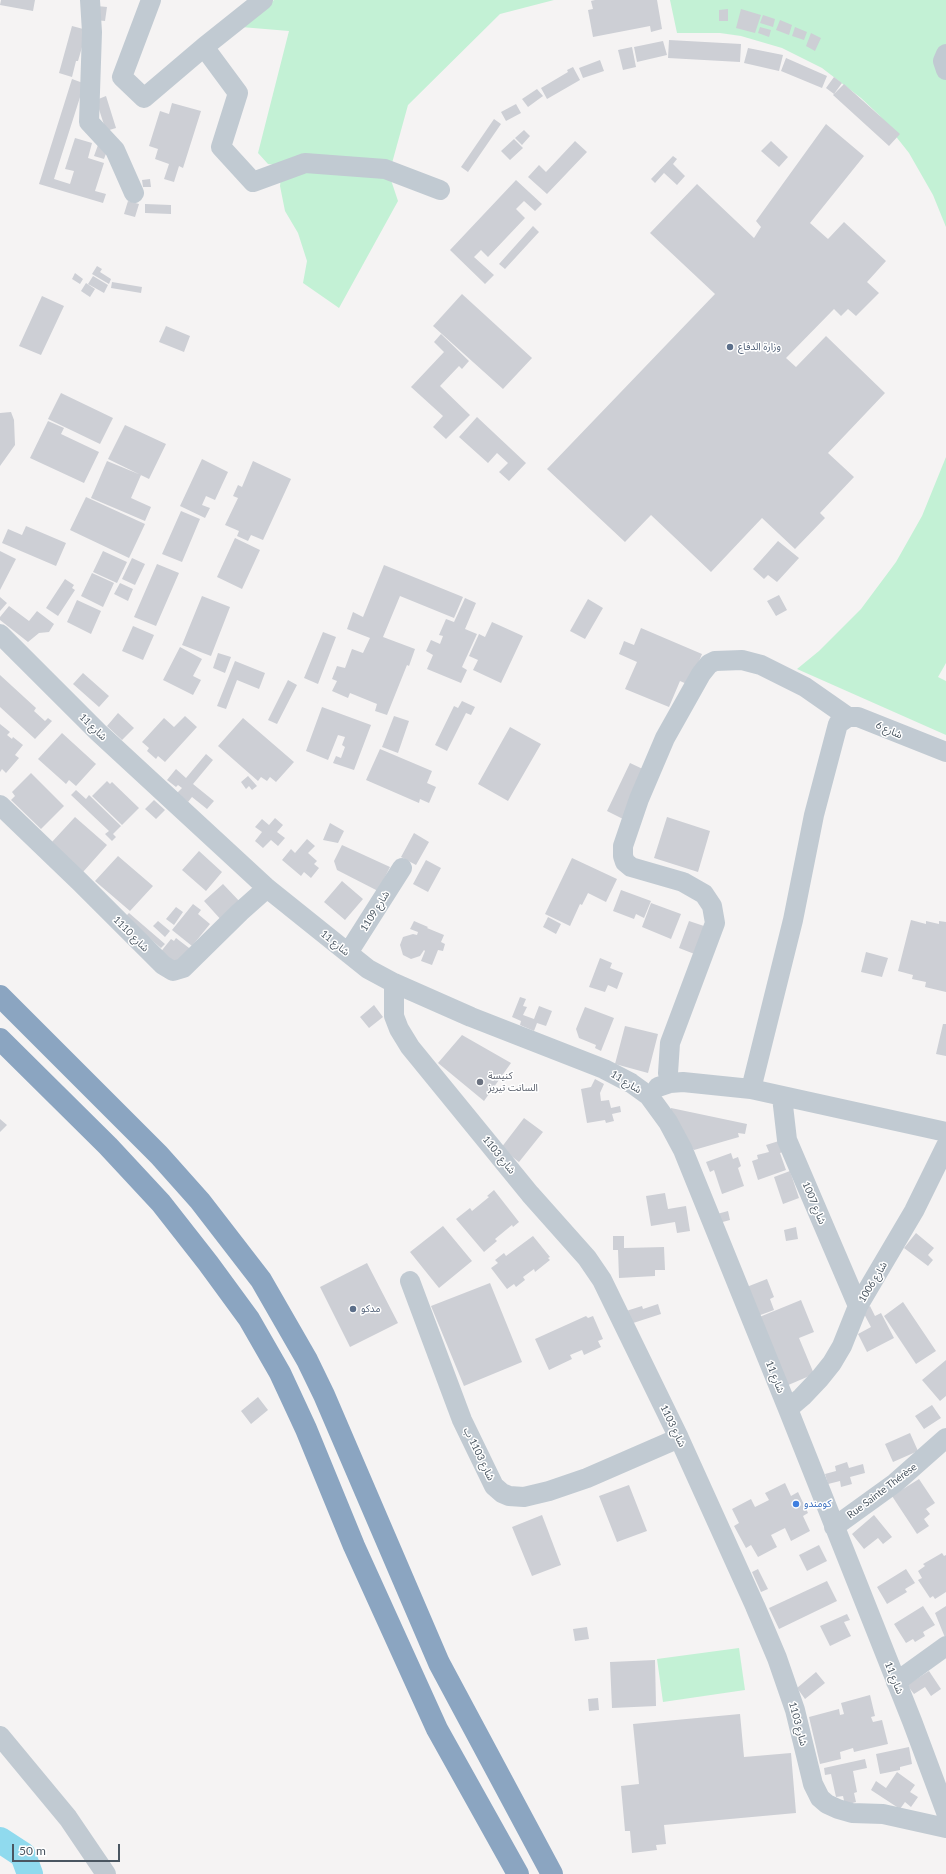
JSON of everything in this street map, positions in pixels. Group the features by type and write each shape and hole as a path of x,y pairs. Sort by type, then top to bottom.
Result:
{"highway":[{"path":"0,996 159,1155 200,1201 260,1280 307,1360 324,1395 439,1663 552,1874"},
{"path":"0,1040 108,1146 160,1203 213,1269 249,1319 280,1373 306,1429 354,1546 437,1729 518,1874"}],"street":[{"path":"90,0 92,32 89,122 115,150 134,192"},
{"path":"151,0 122,77 144,98 204,47 263,0"},
{"path":"204,47 238,93 221,147 253,182 305,163 385,169 440,190"},
{"path":"946,54 943,62 946,70"},
{"name":"شارع 11","path":"0,634 98,732 267,888 368,968 394,983 471,1017 604,1069 631,1083 649,1096 668,1122 683,1150 788,1409 946,1812"},
{"path":"670,1083 668,1073 670,1043 715,923 712,906 704,894 683,882 631,867 625,862 623,856 623,846 639,799 665,738 695,683 709,664 716,661 742,660 761,665 806,687 842,723 814,815 793,920 751,1090"},
{"name":"شارع 6","path":"842,723 858,717 946,752"},
{"name":"شارع 1110","path":"0,805 163,965 173,971 183,968 240,912 267,888"},
{"name":"شارع 1109","path":"348,953 402,868"},
{"name":"شارع 1103","path":"394,983 394,1016 398,1029 410,1047 530,1194 587,1258 602,1280 679,1438 721,1529 777,1658 795,1710 813,1784 820,1798 827,1804 852,1813 883,1814 946,1828"},
{"path":"649,1096 657,1087 670,1083 699,1083 751,1090 946,1132"},
{"name":"شارع 1007","path":"782,1097 787,1140 858,1306"},
{"name":"شارع 1006","path":"788,1409 802,1397 832,1363 842,1346 858,1306 914,1211 946,1146"},
{"name":"شارع 1103 ب","path":"410,1281 462,1420 494,1486 502,1493 509,1496 524,1497 549,1491 587,1478 679,1438"},
{"name":"Rue Sainte Thérèse","path":"834,1527 895,1483 946,1438"},
{"path":"896,1682 946,1646"},
{"path":"0,1736 68,1818 106,1874"}],"green space":[{"path":"274,0 554,0 500,14 408,105 389,174 398,201 339,308 303,283 307,261 298,233 285,211 280,186 282,166 268,164 258,153 289,31 241,27"},
{"path":"670,0 946,0 946,227 933,195 909,153 879,115 861,98 822,68 782,48 741,36 720,33 677,33"},
{"path":"946,457 946,663 938,677 946,681 946,735 797,669 819,651 861,609 896,562 922,516"},
{"path":"739,1648 745,1690 663,1702 657,1659"}],"building":[{"path":"1,0 35,0 33,11 0,5"},
{"path":"657,0 662,29 651,32 650,26 593,37 588,10 593,9 591,1"},
{"path":"97,6 107,7 105,21 95,20"},
{"path":"728,9 728,21 719,21 719,10"},
{"path":"741,9 761,15 755,33 736,28"},
{"path":"763,15 775,19 773,27 760,23"},
{"path":"780,20 792,25 789,35 776,30"},
{"path":"72,26 87,30 72,77 59,73"},
{"path":"760,27 771,30 769,37 758,33"},
{"path":"795,27 807,32 804,40 792,36"},
{"path":"811,33 821,38 815,51 806,46"},
{"path":"669,40 741,44 740,62 668,58"},
{"path":"663,41 667,55 637,62 634,47"},
{"path":"632,47 636,67 623,70 618,50"},
{"path":"748,48 783,55 779,71 744,63"},
{"path":"786,58 827,76 822,88 781,71"},
{"path":"600,60 604,71 583,78 579,68"},
{"path":"573,67 580,80 547,99 541,88 568,72 567,70"},
{"path":"834,77 842,83 834,94 826,88"},
{"path":"72,79 83,83 82,91 54,179 70,184 74,171 65,169 75,138 92,143 88,158 104,163 95,191 106,194 103,203 39,184"},
{"path":"844,84 900,134 889,146 833,95"},
{"path":"537,89 543,96 528,107 522,99"},
{"path":"106,96 116,128 106,131 96,100"},
{"path":"172,103 201,111 183,168 179,166 174,182 164,179 169,164 155,159 158,149 149,146 160,111 169,114"},
{"path":"516,104 521,113 506,121 501,112"},
{"path":"494,119 501,124 468,172 461,167"},
{"name":"وزارة الدفاع","path":"826,124 864,156 810,223 828,239 844,222 886,261 867,282 879,293 856,316 848,309 841,316 834,309 786,358 796,367 826,336 885,393 828,453 854,477 820,513 825,518 795,549 762,518 711,572 651,515 625,542 547,469 715,294 650,233 697,184 754,238 761,227 756,221"},
{"path":"524,130 530,136 522,145 515,138"},
{"path":"514,139 523,148 510,160 501,151"},
{"path":"575,141 587,152 547,194 528,177 539,165 546,172"},
{"path":"771,141 788,157 779,167 761,151"},
{"path":"98,145 108,148 104,159 94,156"},
{"path":"673,156 677,159 673,164 685,176 677,185 664,173 655,183 651,179"},
{"path":"150,179 151,187 143,187 142,180"},
{"path":"516,180 542,204 535,211 524,201 516,209 525,218 488,257 481,250 474,257 494,275 485,284 450,250"},
{"path":"128,201 139,204 135,217 124,214"},
{"path":"145,204 171,205 171,214 145,213"},
{"path":"533,226 539,232 505,269 499,264"},
{"path":"97,266 102,269 100,272 111,279 109,284 92,274"},
{"path":"75,273 83,279 80,284 72,279"},
{"path":"93,276 108,285 104,293 88,284"},
{"path":"112,282 142,287 141,293 111,288"},
{"path":"86,283 95,289 90,297 81,291"},
{"path":"462,294 532,358 503,389 433,326"},
{"path":"42,296 64,306 41,355 19,346"},
{"path":"166,326 190,336 184,352 159,342"},
{"path":"441,334 469,361 462,369 459,366 440,386 470,415 446,439 433,427 443,416 411,387 444,352 434,342"},
{"path":"61,393 113,418 100,444 48,419"},
{"path":"11,412 14,420 15,445 0,466 0,413"},
{"path":"477,417 526,463 509,481 499,472 508,463 497,453 488,463 459,437"},
{"path":"48,421 64,428 61,434 99,452 84,483 30,458"},
{"path":"125,425 166,444 149,479 108,459"},
{"path":"202,459 228,472 215,500 206,496 202,505 210,508 205,518 180,506"},
{"path":"107,461 141,475 131,498 151,507 145,521 91,498"},
{"path":"253,461 291,479 263,540 251,535 248,541 237,536 239,531 225,525 238,498 233,496 238,485 242,487"},
{"path":"86,497 145,524 129,558 70,530"},
{"path":"181,511 200,519 182,562 162,554"},
{"path":"26,526 66,543 56,566 2,543 8,529 22,535"},
{"path":"235,538 260,550 242,589 217,577"},
{"path":"778,541 799,558 777,582 768,575 764,579 753,569"},
{"path":"0,551 16,559 0,590"},
{"path":"103,551 127,562 117,583 93,572"},
{"path":"132,558 145,564 135,585 122,579"},
{"path":"157,564 179,573 156,626 134,617"},
{"path":"384,565 463,597 454,618 400,596 383,637 415,649 387,715 375,711 377,704 350,693 348,698 332,691 337,681 332,679 337,666 345,668 352,649 363,653 370,638 347,629 353,612 363,617"},
{"path":"92,573 114,583 103,607 81,596"},
{"path":"65,579 74,585 72,588 75,590 58,616 46,608"},
{"path":"120,583 133,589 128,601 114,594"},
{"path":"779,595 787,610 776,616 767,601"},
{"path":"202,596 230,607 211,656 182,645"},
{"path":"0,597 7,603 0,611"},
{"path":"465,598 476,603 465,629 477,634 462,667 467,670 461,683 427,669 433,655 426,651 431,640 440,644 443,636 439,635 446,619 454,622"},
{"path":"588,599 603,608 585,639 570,631"},
{"path":"77,600 101,611 91,634 67,622"},
{"path":"9,606 29,621 37,611 54,624 49,632 39,633 28,642 0,620 0,617"},
{"path":"492,622 523,636 501,683 473,670 478,660 469,656 479,634 485,637"},
{"path":"133,626 154,635 143,660 122,651"},
{"path":"641,628 702,654 689,685 680,681 669,707 625,689 637,662 619,654 624,641 634,645"},
{"path":"323,632 336,637 318,684 304,678"},
{"path":"180,647 202,659 193,676 201,680 193,695 163,680"},
{"path":"218,653 231,657 225,673 213,668"},
{"path":"235,661 265,673 259,689 237,680 226,709 217,706"},
{"path":"83,673 109,696 99,707 73,684"},
{"path":"0,675 36,708 34,711 45,721 48,718 52,721 35,739 0,707"},
{"path":"288,680 297,685 277,724 268,720"},
{"path":"462,701 475,707 471,715 466,713 447,751 435,745 454,706 458,708"},
{"path":"322,707 371,725 354,770 333,763 336,756 341,758 345,747 342,745 345,737 338,735 328,760 306,751"},
{"path":"118,713 134,728 122,740 107,726"},
{"path":"185,716 197,727 165,762 158,756 156,759 147,751 149,748 142,742 164,718 174,727"},
{"path":"394,716 409,721 398,753 382,747"},
{"path":"243,718 294,762 276,782 270,777 267,781 261,777 258,781 218,746"},
{"path":"0,724 10,732 7,735 12,739 13,737 23,745 15,755 19,758 6,773 2,769 0,772"},
{"path":"510,727 541,744 508,801 478,784"},
{"path":"62,733 96,764 76,786 69,780 66,784 38,759"},
{"path":"380,749 432,771 427,783 436,787 429,803 420,799 419,803 366,780"},
{"path":"206,754 213,760 193,784 214,801 207,809 192,797 188,802 177,793 182,788 178,785 176,787 167,780 176,769 186,778"},
{"path":"630,763 647,771 623,819 607,811"},
{"path":"31,773 64,806 41,829 11,800 15,796 12,792"},
{"path":"248,776 257,786 252,790 249,786 246,789 241,782"},
{"path":"107,781 110,784 112,782 139,808 122,825 92,796"},
{"path":"76,790 86,799 89,795 121,826 113,834 116,837 112,841 105,834 109,831 71,795"},
{"path":"154,800 165,810 156,819 145,809"},
{"path":"75,817 107,845 83,872 51,843"},
{"path":"667,817 710,831 698,872 654,858"},
{"path":"275,818 283,825 277,832 285,838 278,846 271,840 263,848 255,841 262,832 255,827 262,819 269,825"},
{"path":"330,823 344,831 338,843 323,840"},
{"path":"414,833 429,842 416,865 401,857"},
{"path":"307,839 315,846 308,853 317,861 314,864 319,868 311,878 304,872 301,876 282,860 291,849 295,853"},
{"path":"342,845 390,867 378,891 337,870 334,861"},
{"path":"199,851 222,872 206,891 182,870"},
{"path":"118,856 153,886 130,911 95,881"},
{"path":"572,858 617,879 606,902 588,893 582,905 580,904 570,926 545,914"},
{"path":"426,860 441,868 428,892 413,884"},
{"path":"342,881 363,899 345,920 324,902"},
{"path":"223,884 242,904 223,922 204,901"},
{"path":"621,890 651,901 644,918 636,914 634,919 613,911"},
{"path":"651,903 681,914 671,939 642,927"},
{"path":"193,904 201,910 198,914 210,924 192,946 172,930"},
{"path":"176,907 183,912 174,925 166,919"},
{"path":"129,913 165,944 161,948 125,917"},
{"path":"548,917 561,924 556,934 543,927"},
{"path":"911,920 926,924 926,921 939,924 939,921 946,922 946,992 925,987 926,982 912,979 913,975 898,971"},
{"path":"158,921 170,931 165,937 153,926"},
{"path":"414,921 444,935 441,942 445,944 443,951 438,950 432,965 421,961 425,951 424,950 420,956 411,959 403,955 400,945 403,937 413,934 417,935 418,932 410,929"},
{"path":"689,921 707,927 697,955 679,948"},
{"path":"176,938 193,951 178,969 159,954 171,939 174,941"},
{"path":"866,952 888,958 882,977 861,972"},
{"path":"600,958 612,963 610,968 623,973 617,989 608,985 605,992 589,987"},
{"path":"520,997 526,999 523,1006 527,1007 523,1015 534,1019 539,1006 552,1011 546,1026 537,1023 534,1031 520,1025 521,1021 512,1017"},
{"path":"374,1005 383,1017 369,1028 360,1017"},
{"path":"585,1007 614,1018 601,1051 595,1048 596,1045 579,1038 576,1029"},
{"path":"943,1024 946,1024 946,1056 936,1054"},
{"path":"625,1026 658,1034 648,1073 615,1064"},
{"name":"كنيسة السانت تيريز","path":"462,1035 511,1063 484,1101 438,1063"},
{"path":"595,1079 604,1084 600,1093 601,1101 609,1100 611,1108 620,1106 621,1112 612,1114 614,1121 606,1123 605,1120 587,1123 581,1089 591,1087"},
{"path":"671,1108 747,1124 745,1134 738,1133 739,1137 694,1150 668,1117"},
{"path":"524,1118 543,1132 519,1162 501,1148"},
{"path":"0,1119 7,1125 0,1132"},
{"path":"779,1141 783,1152 780,1153 786,1170 758,1180 752,1161 758,1159 757,1155 769,1152 766,1145"},
{"path":"731,1153 733,1159 738,1157 741,1166 738,1168 744,1186 722,1194 714,1170 710,1172 706,1162"},
{"path":"790,1171 799,1198 783,1204 774,1177"},
{"path":"494,1190 519,1222 513,1227 512,1225 495,1239 497,1241 484,1252 456,1219 470,1208 472,1211 489,1197 487,1196"},
{"path":"665,1193 668,1209 686,1206 690,1231 677,1233 675,1222 651,1226 646,1196"},
{"path":"728,1211 730,1220 719,1223 717,1214"},
{"path":"443,1226 472,1261 439,1288 410,1252"},
{"path":"796,1227 798,1239 786,1241 784,1230"},
{"path":"916,1233 934,1248 928,1255 933,1260 928,1266 904,1248"},
{"path":"533,1236 550,1257 548,1258 550,1260 535,1272 534,1269 523,1277 525,1280 516,1287 514,1284 507,1289 491,1268 498,1263 495,1260 504,1253 506,1256"},
{"path":"613,1236 624,1236 624,1248 664,1247 665,1270 655,1270 655,1276 619,1278 618,1250 613,1250"},
{"path":"367,1263 398,1323 350,1347 320,1287"},
{"path":"767,1279 774,1297 770,1299 774,1310 755,1317 744,1288"},
{"path":"490,1283 522,1362 464,1386 431,1306"},
{"path":"801,1300 814,1332 799,1338 814,1374 786,1386 757,1318"},
{"path":"903,1302 936,1351 916,1364 884,1316"},
{"path":"658,1304 661,1314 627,1325 623,1312 642,1306 643,1309"},
{"path":"870,1306 875,1316 881,1313 894,1338 867,1352 858,1334 871,1327 862,1310"},
{"path":"586,1316 588,1318 593,1316 603,1339 598,1341 601,1347 584,1355 582,1350 570,1355 572,1359 549,1370 535,1339"},
{"path":"946,1360 946,1396 940,1401 922,1380"},
{"path":"258,1397 268,1410 251,1424 241,1411"},
{"path":"932,1405 941,1418 924,1429 915,1416"},
{"path":"910,1433 918,1451 893,1462 885,1444"},
{"path":"847,1462 849,1468 863,1464 865,1473 850,1477 852,1484 841,1487 840,1481 828,1484 825,1474 836,1471 835,1466"},
{"path":"919,1479 935,1503 926,1509 930,1514 924,1519 929,1526 917,1534 892,1496"},
{"path":"785,1483 791,1496 798,1492 808,1513 803,1516 810,1531 791,1541 785,1528 771,1535 777,1547 758,1557 751,1545 746,1548 734,1526 739,1523 732,1509 751,1499 755,1507 769,1500 765,1493"},
{"path":"629,1485 647,1531 617,1542 599,1496"},
{"path":"542,1515 561,1565 532,1576 512,1527"},
{"path":"874,1515 892,1537 883,1544 878,1538 864,1549 852,1534"},
{"path":"819,1545 827,1561 807,1571 799,1555"},
{"path":"942,1553 944,1556 946,1555 946,1592 935,1599 933,1596 930,1598 918,1580 922,1578 918,1571 925,1566 923,1564"},
{"path":"758,1569 768,1589 761,1592 752,1572"},
{"path":"906,1569 915,1583 905,1589 907,1592 887,1604 877,1587"},
{"path":"827,1581 837,1601 779,1629 769,1608"},
{"path":"923,1606 935,1625 923,1632 925,1636 915,1642 913,1639 906,1643 894,1624"},
{"path":"946,1606 946,1640 935,1613"},
{"path":"847,1614 850,1620 844,1622 851,1636 830,1646 820,1626"},
{"path":"587,1627 589,1639 575,1641 573,1629"},
{"path":"655,1660 656,1706 612,1708 610,1662"},
{"path":"929,1671 941,1689 931,1696 925,1687 914,1694 907,1685"},
{"path":"816,1672 825,1683 805,1699 797,1688"},
{"path":"870,1695 875,1716 871,1717 873,1722 882,1720 888,1744 854,1752 853,1748 840,1752 841,1759 820,1764 809,1717 839,1709 840,1715 844,1714 841,1703"},
{"path":"598,1698 599,1710 589,1711 588,1699"},
{"path":"740,1714 744,1757 791,1753 796,1813 664,1825 666,1844 656,1845 657,1850 632,1853 630,1831 625,1831 621,1786 639,1784 633,1724"},
{"path":"909,1747 912,1764 900,1767 900,1770 880,1774 876,1754"},
{"path":"865,1759 867,1768 853,1771 857,1792 854,1793 856,1802 845,1805 843,1796 836,1797 831,1774 825,1775 824,1768"},
{"path":"897,1772 915,1785 910,1792 918,1797 911,1807 905,1802 900,1809 871,1790 876,1781 886,1788"}],"waterway":[{"path":"0,1840 23,1855 30,1874"}],"place":[{"name":"وزارة الدفاع","path":"730,347"},
{"name":"كنيسة السانت تيريز","path":"480,1082"},
{"name":"مدكو","path":"353,1309"},
{"name":"كومندو","path":"796,1504"}]}
